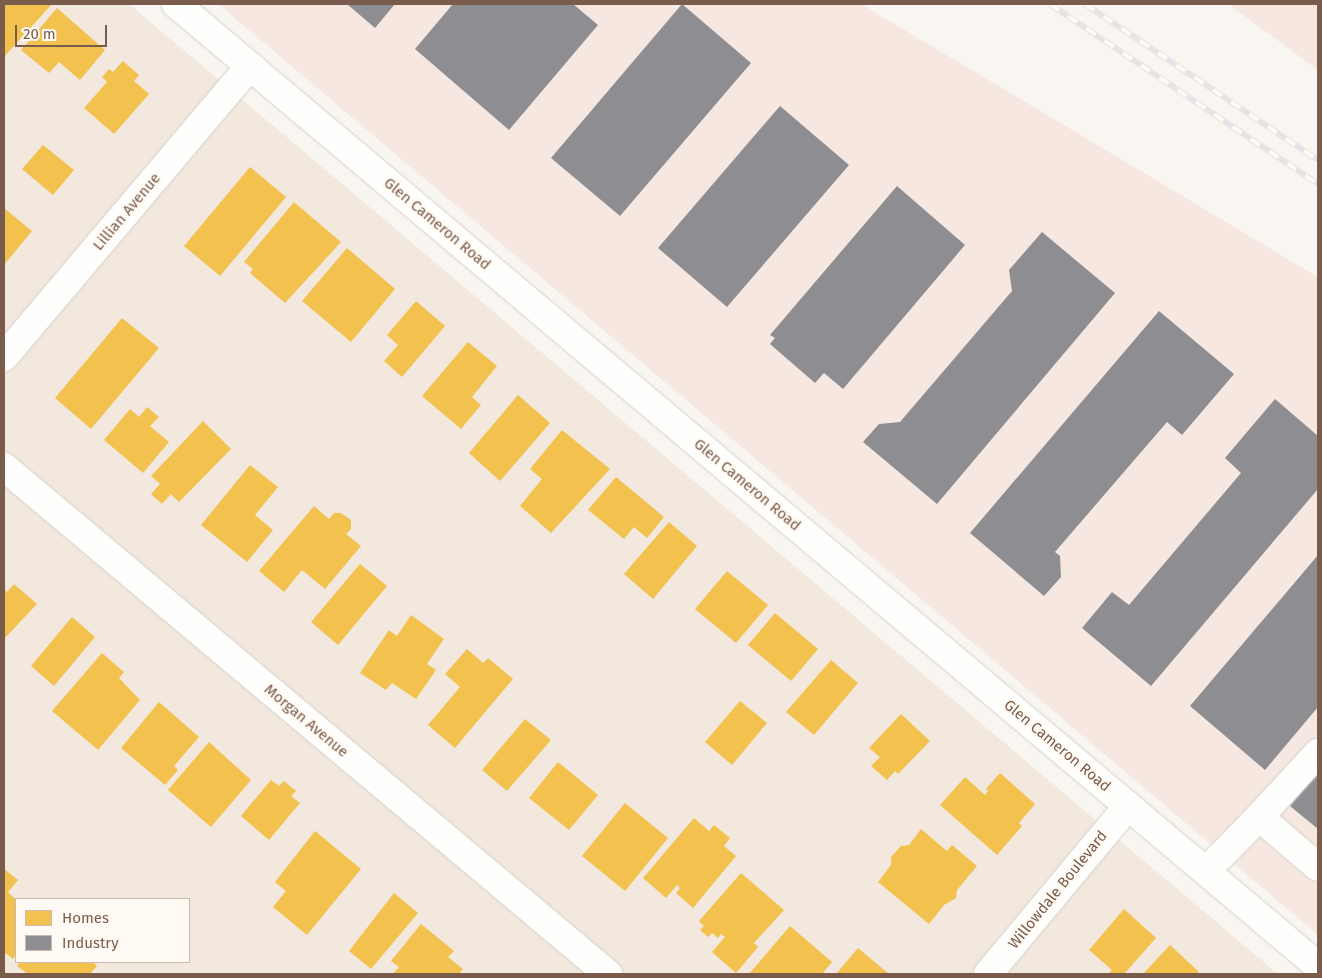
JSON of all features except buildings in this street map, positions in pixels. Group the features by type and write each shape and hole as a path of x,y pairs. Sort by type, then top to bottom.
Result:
{"street":[{"name":"Glen Cameron Road","path":"176,4 1128,806 1207,870 1318,966"},
{"name":"Lillian Avenue","path":"4,357 250,66"},
{"name":"Morgan Avenue","path":"4,467 608,974"},
{"path":"1207,870 1318,753"},
{"name":"Willowdale Boulevard","path":"988,974 1128,806"},
{"path":"1259,817 1318,867"}],"shaded area":[{"path":"4,4 129,4 1278,974 4,974"},
{"path":"218,4 861,4 1318,277 1318,935"},
{"path":"1228,4 1318,4 1318,70"}],"railway":[{"path":"1050,4 1318,184"},
{"path":"1085,4 1318,160"}]}
